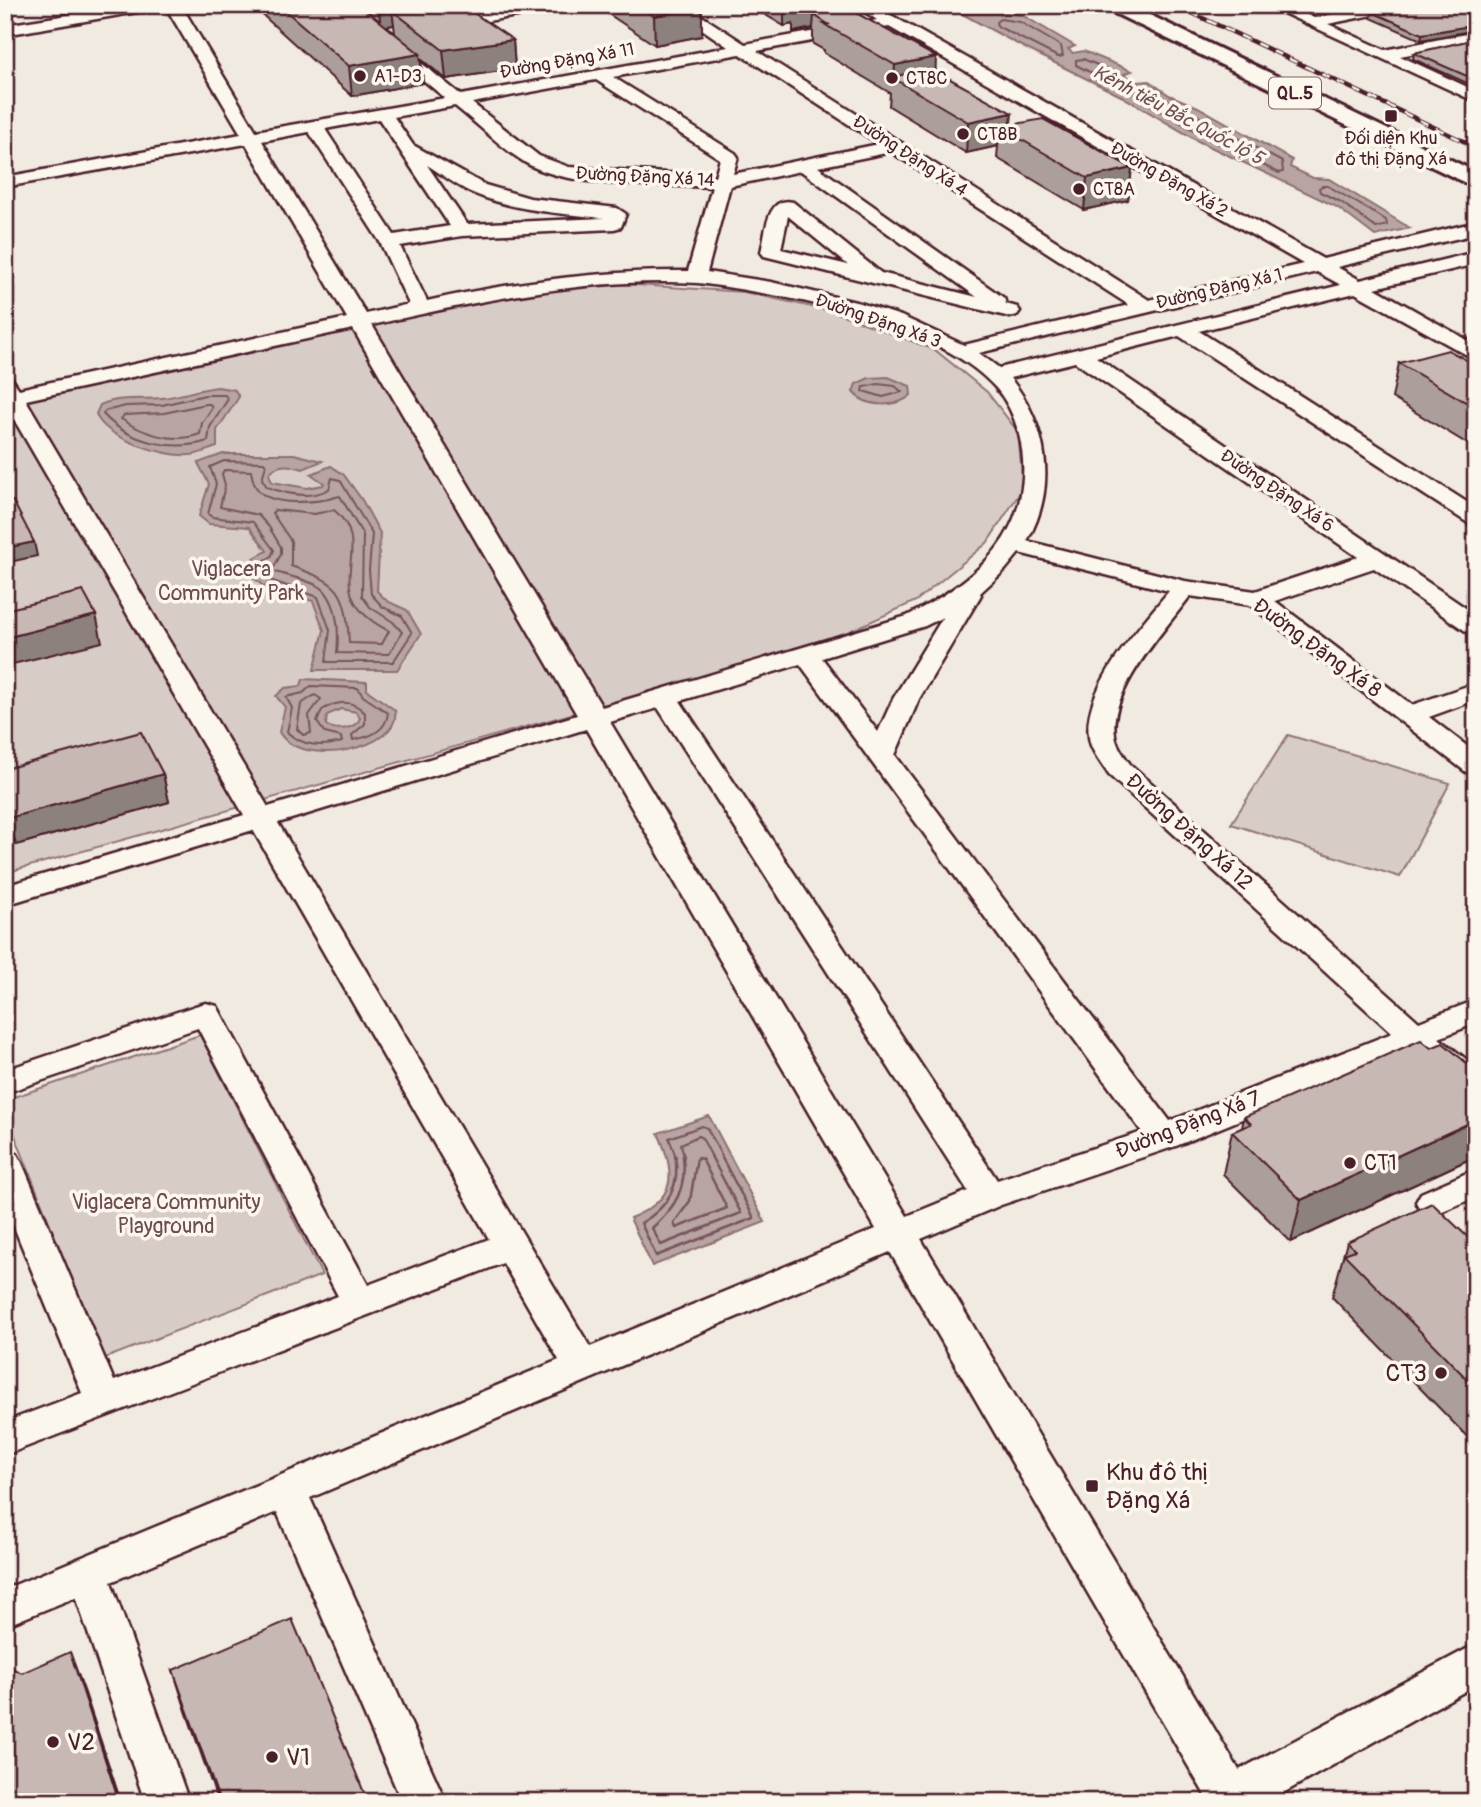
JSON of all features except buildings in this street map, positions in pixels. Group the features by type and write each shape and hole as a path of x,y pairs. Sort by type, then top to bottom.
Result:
{"highway":[{"name":"QL.5","path":"1113,5 1476,181"},
{"name":"QL.5","path":"1139,5 1476,166"}],"street":[{"path":"5,30 160,5"},
{"path":"173,5 898,1234 1228,1800 1476,1663"},
{"name":"Đường Đặng Xá 14","path":"339,5 533,160 549,167 589,175 722,182 894,146"},
{"path":"428,26 557,5"},
{"name":"Đường Đặng Xá 4","path":"674,5 1146,307"},
{"name":"Đường Đặng Xá 2","path":"862,5 1476,354"},
{"path":"1273,5 1471,92"},
{"path":"1312,23 1402,5"},
{"name":"Đường Đặng Xá 11","path":"5,182 891,22"},
{"path":"376,35 402,30"},
{"path":"1383,55 1476,37"},
{"path":"599,75 729,156 696,277"},
{"path":"384,114 463,230"},
{"path":"314,126 389,242 421,308"},
{"path":"389,242 463,230 614,223 617,215 527,202 482,190 450,174 429,157 409,149"},
{"path":"804,165 1040,332"},
{"path":"846,195 788,206 780,211 771,252 1010,311"},
{"path":"788,206 874,277"},
{"name":"Đường Đặng Xá 1","path":"963,351 1476,228"},
{"name":"Đường Đặng Xá 1","path":"995,375 1476,258"},
{"name":"Đường Đặng Xá 3","path":"5,896 916,621 946,607 975,586 1016,545 1035,494 1036,460 1028,429 1014,400 995,375 963,351 904,326 839,304 696,277 553,283 8,392"},
{"path":"1181,329 1476,518"},
{"name":"Đường Đặng Xá 6","path":"1078,354 1476,627"},
{"path":"8,392 582,1366"},
{"name":"Đường Đặng Xá 8","path":"1016,545 1184,588 1257,599 1476,766"},
{"path":"1257,599 1377,559"},
{"path":"880,755 906,699 975,586"},
{"name":"Đường Đặng Xá 12","path":"1184,588 1122,673 1105,705 1102,737 1119,769 1415,1037 1476,1085"},
{"path":"806,654 1164,1137"},
{"path":"1409,715 1476,691"},
{"path":"664,697 989,1196"},
{"name":"Đường Đặng Xá 7","path":"5,1608 989,1196 1164,1137 1476,1010"},
{"path":"5,1082 206,1014 360,1303"},
{"path":"5,1163 104,1401"},
{"path":"1433,1202 1476,1182"},
{"path":"5,1439 511,1245"},
{"path":"287,1490 424,1802"},
{"path":"88,1574 167,1802"}],"green space":[{"name":"Viglacera Community Park","path":"622,284 744,292 835,312 935,350 987,392 1018,432 1023,488 987,543 916,601 824,643 5,873 5,406 517,293"},
{"path":"1288,735 1450,783 1400,877 1231,824"},
{"name":"Viglacera Community Playground","path":"200,1035 322,1275 103,1359 5,1110 5,1100"}],"water":[{"name":"Kênh tiêu Bắc Quốc lộ 5","path":"946,5 987,5 984,7 991,11 1022,15 1075,46 1068,49 1073,53 1084,51 1132,71 1124,74 1137,82 1149,81 1169,95 1198,107 1292,160 1290,167 1313,178 1329,179 1410,228 1375,236 1337,207 1198,141 1123,97"},
{"path":"888,377 910,386 911,395 898,402 882,404 866,401 853,392 856,384 869,378"},
{"path":"218,387 235,390 239,397 217,430 217,447 196,454 179,455 137,445 111,431 96,414 100,405 116,400 162,398"},
{"path":"223,454 294,454 322,461 303,469 280,466 269,474 272,482 307,488 323,485 324,483 311,474 331,466 344,475 362,500 380,533 377,591 387,601 407,610 421,634 397,670 314,670 324,630 313,601 263,586 245,570 254,558 267,551 249,527 209,524 199,516 209,484 198,463"},
{"path":"303,679 367,682 367,690 395,710 393,724 383,735 348,750 307,750 290,744 279,732 285,707 276,696 285,688 301,686","holes":["341,709 356,712 360,718 351,727 338,729 326,725 327,715"]},
{"path":"709,1116 765,1222 652,1266 630,1218 656,1203 668,1184 668,1161 658,1133"}],"railway":[{"path":"1175,5 1476,147"}],"place":[{"name":"A1-D3","path":"360,76"},
{"name":"CT8C","path":"892,78"},
{"name":"Đối diện Khu đô thị Đặng Xá","path":"1391,116"},
{"name":"CT8B","path":"963,134"},
{"name":"CT8A","path":"1079,189"},
{"name":"CT1","path":"1350,1163"},
{"name":"CT3","path":"1441,1373"},
{"name":"Khu đô thị Đặng Xá","path":"1092,1486"},
{"name":"V2","path":"53,1742"},
{"name":"V1","path":"272,1757"}]}
